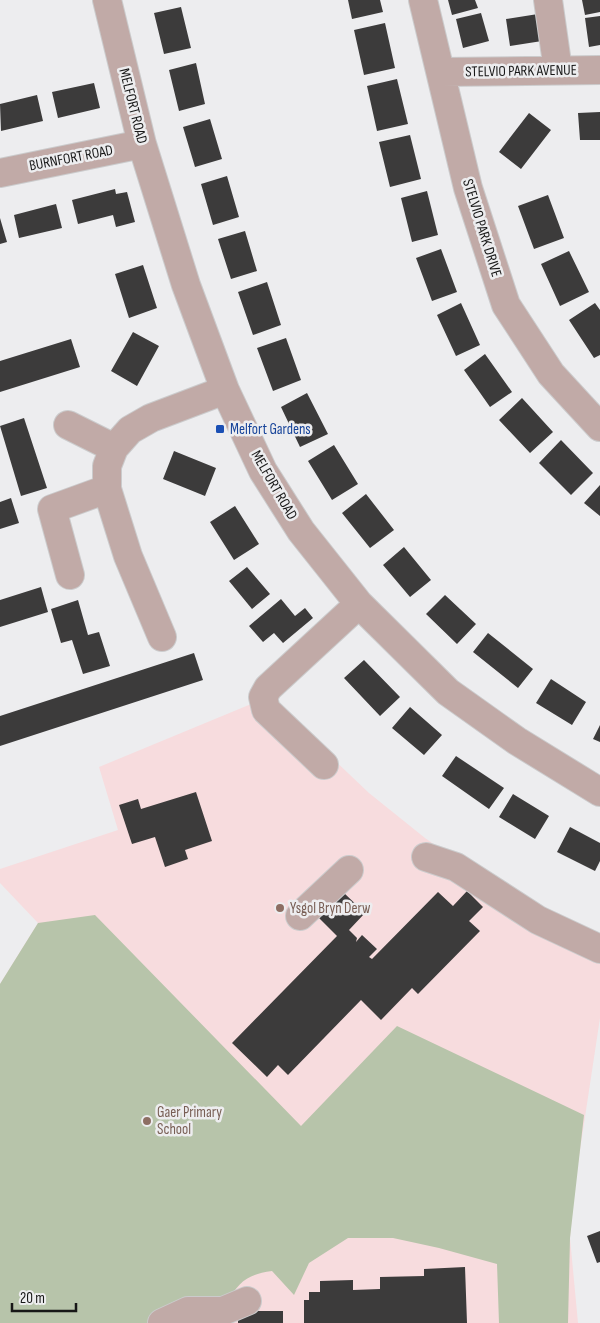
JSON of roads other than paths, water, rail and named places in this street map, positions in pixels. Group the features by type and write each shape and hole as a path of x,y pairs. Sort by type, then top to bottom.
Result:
{"street":[{"name":"MELFORT ROAD","path":"108,0 142,144 186,285 225,390 263,471 301,532 359,604 448,692 517,741 600,792"},
{"name":"STELVIO PARK DRIVE","path":"423,0 442,72 468,188 506,305 551,374 600,427"},
{"path":"548,0 558,70"},
{"name":"STELVIO PARK AVENUE","path":"442,72 600,70"},
{"name":"BURNFORT ROAD","path":"0,173 142,144"},
{"path":"162,637 128,556 107,489 107,466 114,448 122,437 140,423 225,390"},
{"path":"68,425 114,448"},
{"path":"70,575 52,509 107,489"},
{"path":"324,766 266,710 263,697 268,688 359,604"},
{"path":"426,857 456,867 538,920 600,949"},
{"path":"300,916 349,870"},
{"path":"162,1323 188,1311 222,1311 247,1301"}],"place":[{"name":"Melfort Gardens","path":"220,429"},
{"name":"Ysgol Bryn Derw","path":"280,908"},
{"name":"Gaer Primary School","path":"147,1121"}]}
